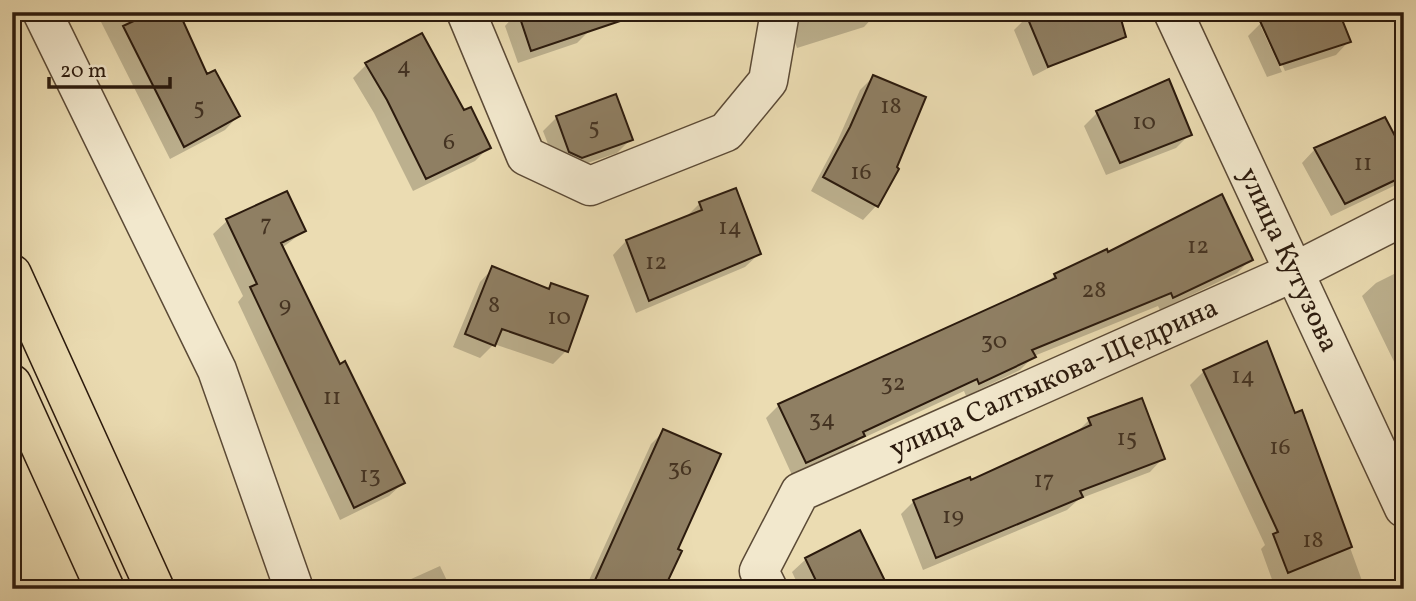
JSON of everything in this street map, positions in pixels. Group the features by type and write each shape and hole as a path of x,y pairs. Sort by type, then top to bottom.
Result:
{"main road":[{"path":"12,274 155,589"},
{"path":"12,384 105,589"}],"street":[{"path":"42,12 216,370 294,589"},
{"path":"466,12 526,156 590,186 726,132 768,81 779,12"},
{"name":"улица Кутузова","path":"1173,12 1292,273 1404,508"},
{"name":"улица Салтыкова-Щедрина","path":"768,589 759,571 800,492 1292,273 1404,216"}],"building":[{"path":"153,12 179,12 207,74 215,70 240,116 184,147 123,26"},
{"path":"518,12 628,12 629,18 531,51"},
{"path":"1025,12 1119,12 1126,37 1048,67"},
{"path":"1284,12 1339,12 1351,42 1280,65 1260,21"},
{"path":"422,33 464,110 471,107 491,148 426,179 387,100 365,63"},
{"path":"873,75 926,97 897,167 899,169 878,207 823,177 850,127"},
{"path":"1169,79 1192,135 1120,163 1096,111"},
{"path":"616,94 633,140 582,158 569,152 556,116"},
{"path":"1385,117 1404,153 1404,176 1345,204 1314,148"},
{"path":"736,188 761,254 649,301 626,240 702,210 699,202"},
{"path":"287,191 306,231 281,243 340,364 345,361 405,483 354,508 250,287 257,284 226,219"},
{"path":"1222,194 1253,260 1173,298 1171,293 1032,350 1036,357 979,384 977,379 863,432 865,436 806,463 778,404 1056,278 1054,274 1107,249 1108,252"},
{"path":"492,266 549,289 551,283 588,296 568,352 502,329 495,346 465,334"},
{"path":"1267,341 1295,413 1302,410 1352,547 1288,573 1273,534 1278,532 1203,370"},
{"path":"1142,398 1165,459 1080,491 1083,497 936,558 913,500 970,477 971,480 1091,425 1088,418"},
{"path":"663,429 721,454 678,549 682,551 664,589 591,589"},
{"path":"860,530 889,589 820,589 805,558"}]}
